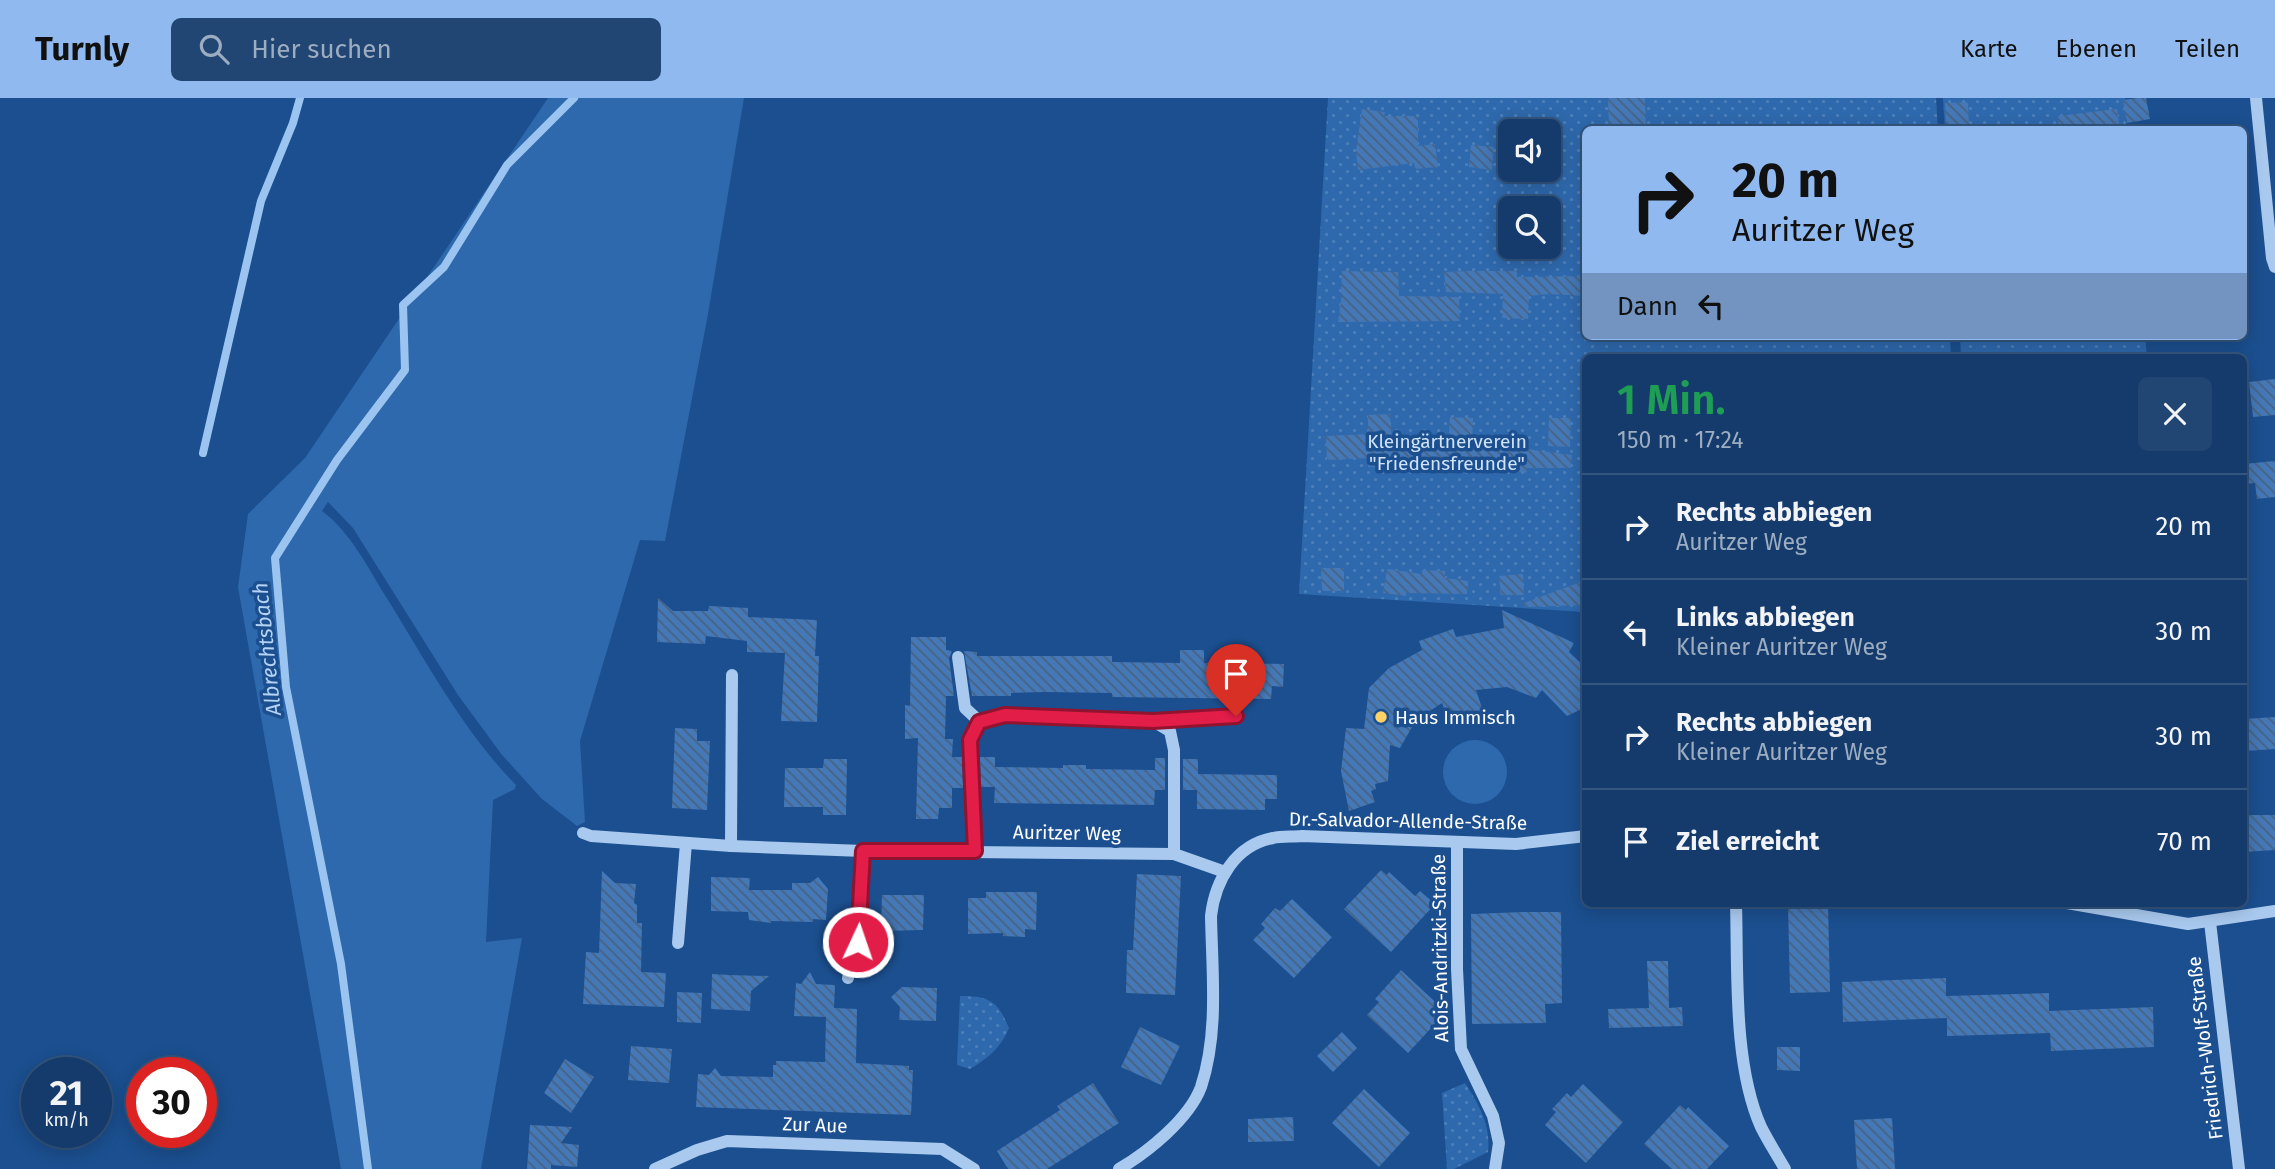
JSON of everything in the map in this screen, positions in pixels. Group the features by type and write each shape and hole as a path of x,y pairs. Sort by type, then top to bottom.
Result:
{"street":[{"path":"2256,98 2275,267"},
{"path":"958,657 965,708 979,722"},
{"path":"731,846 732,675"},
{"path":"975,851 970,740 979,722 1005,715 1153,721 1236,716"},
{"path":"1153,721 1170,730 1174,750 1174,854"},
{"name":"Auritzer Weg","path":"583,833 591,836 731,846 863,851 1174,854 1224,873"},
{"name":"Dr.-Salvador-Allende-Straße","path":"1224,873 1236,858 1271,838 1301,836 1516,844 1582,836"},
{"path":"678,943 686,843"},
{"name":"Alois-Andritzki-Straße","path":"1457,843 1457,969 1461,1049 1493,1116 1499,1143 1495,1169"},
{"path":"848,978 858,942 863,851"},
{"path":"1119,1169 1162,1138 1183,1115 1200,1089 1211,1036 1214,896 1224,873"},
{"path":"1736,907 1740,1024 1746,1079 1761,1126 1785,1169"},
{"path":"2090,907 2188,924 2275,911"},
{"name":"Friedrich-Wolf-Straße","path":"2210,922 2239,1169"},
{"name":"Zur Aue","path":"655,1169 697,1150 727,1141 942,1149 974,1169"}],"green space":[{"path":"548,98 744,98 708,314 665,541 640,540 580,741 585,822 577,826 542,799 502,755 458,695 353,528 328,502 322,511 351,540 463,720 516,785 515,789 493,800 486,942 522,938 481,1169 341,1169 238,587 248,514 305,458"},
{"name":"Kleingärtnerverein \"Friedensfreunde\"","path":"1328,98 1936,98 1938,126 1582,126 1582,340 1950,340 1951,354 1582,354 1582,612 1299,594"},
{"path":"1943,98 2125,98 2127,126 1945,126"},
{"path":"1960,340 2145,340 2147,354 1961,354"},
{"path":"1475,740 1493,746 1501,754 1507,772 1501,790 1493,798 1475,804 1457,798 1449,790 1443,772 1449,754 1457,746"},
{"path":"960,996 991,1001 1009,1028 993,1052 970,1069 957,1065"},
{"path":"1465,1083 1486,1124 1488,1152 1454,1169 1447,1169 1442,1093"}],"building":[{"path":"1608,98 1645,98 1646,126 1609,126"},
{"path":"2146,98 2150,119 2127,123 2123,100"},
{"path":"1968,102 1969,125 1946,126 1945,103"},
{"path":"1362,109 1385,112 1384,116 1418,116 1418,146 1435,144 1438,167 1415,169 1414,163 1358,170 1356,151"},
{"path":"2117,109 2119,126 2059,126 2058,116"},
{"path":"1471,145 1494,147 1492,170 1469,167"},
{"path":"1342,271 1398,272 1399,296 1459,297 1460,321 1338,322"},
{"path":"1517,271 1517,277 1582,276 1582,296 1529,296 1528,319 1502,318 1503,294 1446,292 1444,272"},
{"path":"2275,379 2275,415 2253,417 2249,382"},
{"path":"1390,414 1392,442 1448,449 1450,417 1473,418 1472,442 1572,455 1571,468 1527,468 1526,473 1471,465 1471,469 1439,470 1394,465 1368,467 1368,458 1327,460 1326,436 1368,434 1368,415"},
{"path":"1549,418 1571,418 1570,447 1548,446"},
{"path":"2275,461 2275,497 2257,499 2255,483 2247,484 2247,464"},
{"path":"1321,568 1344,568 1344,591 1322,591"},
{"path":"1387,569 1422,574 1422,570 1445,571 1445,578 1468,581 1467,594 1406,593 1406,596 1383,593"},
{"path":"1523,574 1524,595 1501,595 1499,576"},
{"path":"1582,581 1582,605 1525,607 1524,603"},
{"path":"658,598 673,611 708,611 709,606 748,608 748,617 817,620 817,722 781,721 785,653 747,652 747,641 706,636 705,644 657,642"},
{"name":"Haus Immisch","path":"1502,610 1574,643 1569,652 1582,664 1582,709 1567,716 1542,690 1536,698 1507,687 1476,690 1484,714 1450,726 1442,703 1416,720 1400,748 1390,745 1388,781 1375,784 1376,789 1371,791 1375,802 1349,811 1341,771 1346,728 1364,729 1369,688 1389,668 1422,650 1419,641 1453,629 1456,637 1504,628"},
{"path":"911,637 946,637 946,650 952,651 949,658 954,696 946,696 945,739 953,739 952,757 962,757 963,788 952,788 952,808 939,808 938,819 916,819 918,738 905,739 905,705 910,706"},
{"path":"1180,650 1204,650 1204,663 1284,664 1283,687 1272,686 1271,699 1112,697 1112,693 1044,692 1011,693 1011,696 972,696 964,651 977,652 977,656 1112,656 1112,662 1180,663"},
{"path":"2275,717 2275,749 2247,751 2247,719"},
{"path":"675,728 697,729 697,741 710,741 707,810 672,808"},
{"path":"980,757 995,757 995,767 1063,768 1063,765 1086,765 1086,769 1155,770 1155,758 1165,758 1165,790 1155,790 1154,805 994,803 995,787 981,787"},
{"path":"824,759 847,759 846,815 823,815 823,807 784,807 785,768 823,768"},
{"path":"1183,759 1198,759 1198,774 1277,775 1277,799 1265,799 1265,810 1197,809 1197,790 1183,790"},
{"path":"2247,815 2275,815 2275,850 2247,852"},
{"path":"1381,870 1387,875 1389,872 1415,896 1420,891 1435,904 1391,952 1344,909"},
{"path":"602,871 615,883 636,884 634,903 637,905 637,923 642,923 641,972 666,973 664,1007 583,1004 586,952 599,953"},
{"path":"1137,874 1181,876 1175,995 1126,993 1127,950 1133,950"},
{"path":"711,877 750,878 749,890 792,890 792,883 810,883 818,877 828,889 826,920 771,923 749,920 748,912 711,911"},
{"path":"986,892 1037,892 1036,930 1025,929 1025,937 1003,936 1003,933 968,934 968,898 986,898"},
{"path":"882,895 924,895 923,930 881,931"},
{"path":"1292,899 1332,937 1294,978 1253,940 1265,928 1261,924 1275,908 1280,911"},
{"path":"1788,907 1828,907 1830,992 1790,993"},
{"path":"1561,912 1562,1003 1545,1004 1546,1023 1472,1024 1471,914"},
{"path":"1647,961 1668,961 1669,1008 1682,1007 1683,1026 1609,1028 1608,1009 1649,1008"},
{"path":"1401,970 1446,1012 1408,1053 1367,1015 1379,1002 1375,999"},
{"path":"810,972 816,984 835,985 834,1008 857,1009 856,1063 909,1066 909,1070 913,1070 911,1115 696,1107 698,1074 709,1075 715,1068 721,1076 773,1077 773,1065 776,1065 776,1061 825,1062 826,1017 794,1016 796,983 801,984"},
{"path":"712,974 769,976 751,991 750,1011 711,1009"},
{"path":"1946,978 1946,996 2049,993 2049,1011 2153,1007 2154,1047 2051,1051 2050,1033 1947,1036 1947,1018 1843,1022 1842,982"},
{"path":"902,987 937,988 936,1021 899,1020 900,1007 891,997"},
{"path":"677,992 702,993 701,1023 677,1022"},
{"path":"1140,1027 1180,1046 1161,1085 1121,1067"},
{"path":"1342,1032 1357,1048 1333,1072 1317,1056"},
{"path":"631,1046 672,1049 669,1083 628,1080"},
{"path":"1777,1047 1800,1047 1800,1071 1777,1070"},
{"path":"565,1059 594,1077 571,1113 544,1093"},
{"path":"1093,1083 1119,1123 1047,1169 1008,1169 997,1151 1060,1110 1057,1106"},
{"path":"1583,1084 1623,1122 1586,1163 1545,1125 1556,1112 1552,1109 1567,1093 1571,1097"},
{"path":"1364,1089 1410,1133 1379,1167 1332,1123"},
{"path":"1680,1105 1686,1110 1688,1107 1729,1146 1707,1169 1672,1169 1644,1144"},
{"path":"1293,1117 1294,1141 1248,1142 1248,1119"},
{"path":"1892,1118 1895,1169 1857,1169 1854,1120"},
{"path":"530,1125 572,1127 561,1143 579,1145 577,1167 551,1165 551,1169 527,1169"}],"waterway":[{"path":"203,453 261,201 293,123 300,98"},
{"name":"Albrechtsbach","path":"368,1169 341,964 286,687 275,558 337,460 405,370 403,305 444,267 507,165 574,98"}],"place":[{"name":"Haus Immisch","path":"1381,717"}],"route":[{"path":"858,942 863,851 975,851 970,740 979,722 1005,715 1153,721 1236,716"}]}
